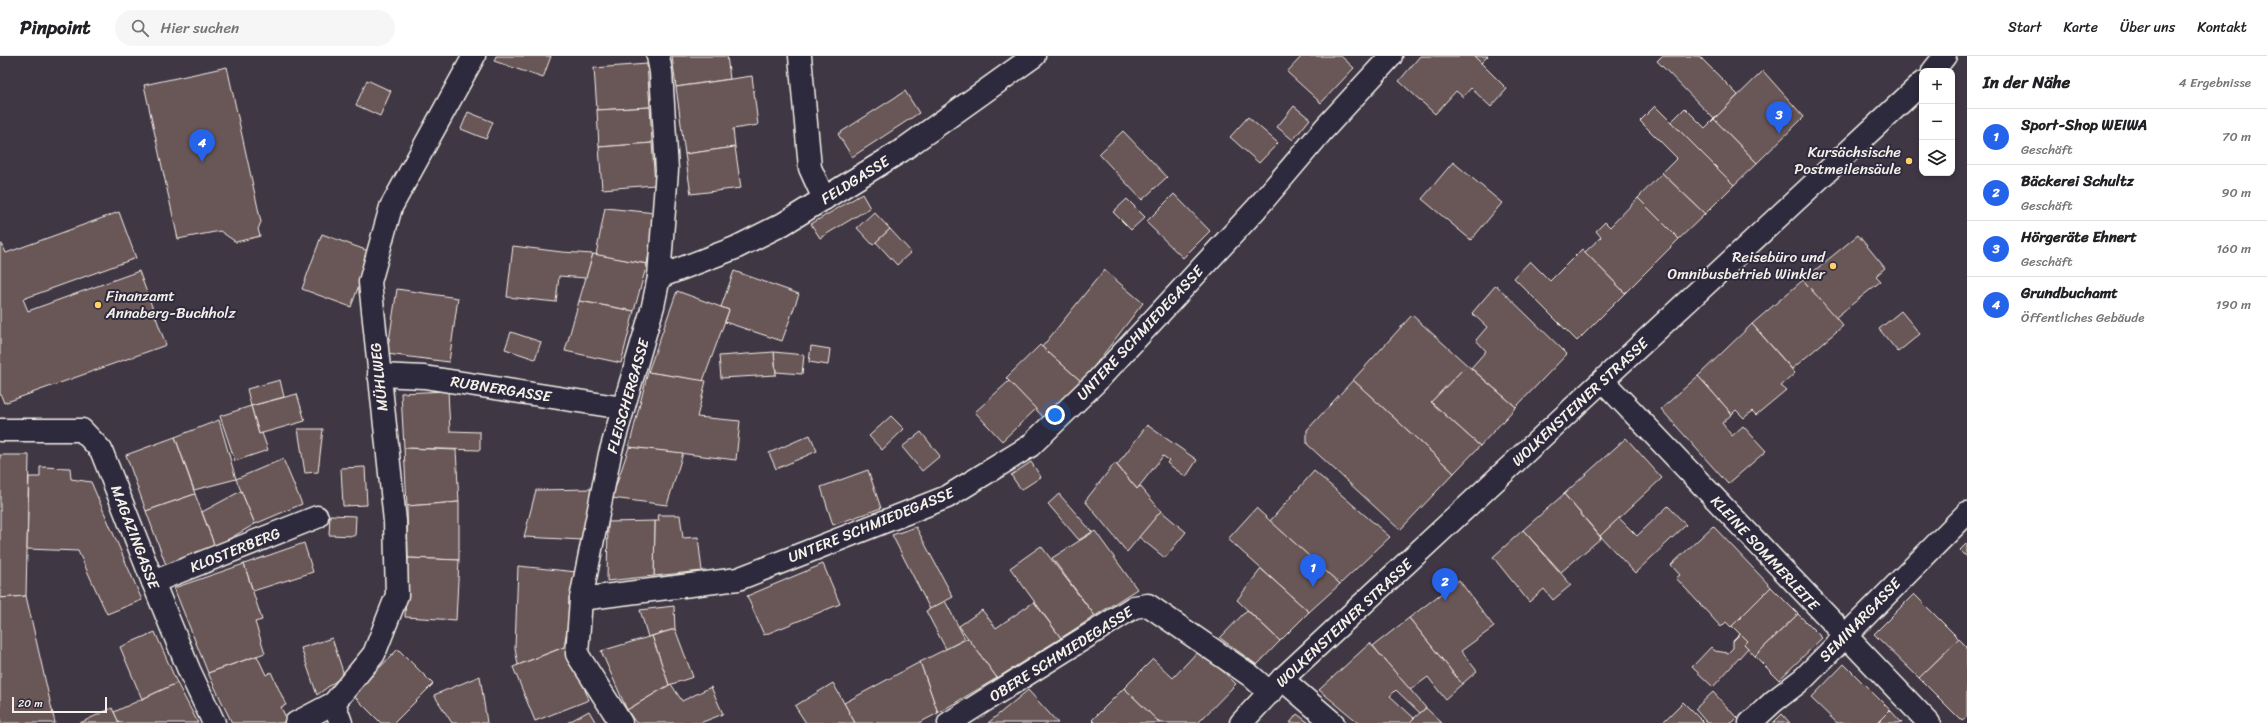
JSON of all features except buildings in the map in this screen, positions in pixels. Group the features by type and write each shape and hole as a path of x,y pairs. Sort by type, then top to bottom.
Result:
{"street":[{"name":"MÜHLWEG","path":"296,723 334,702 374,654 397,595 395,521 370,282 391,207 474,56"},
{"name":"FLEISCHERGASSE","path":"621,723 577,654 581,599 610,454 653,306 659,277 667,170 661,72 658,56"},
{"path":"800,56 810,168 824,199"},
{"name":"FELDGASSE","path":"659,277 735,248 783,224 901,151 1034,56"},
{"name":"UNTERE SCHMIEDEGASSE","path":"581,599 738,579 947,497 1030,446 1096,382 1256,209 1324,129 1391,56"},
{"path":"1935,68 1945,56"},
{"name":"WOLKENSTEINER STRASSE","path":"1241,723 1276,686 1919,86"},
{"name":"RUBNERGASSE","path":"379,374 424,377 624,408"},
{"name":"KLEINE SOMMERLEITE","path":"1603,381 1844,636 1929,723"},
{"name":"MAGAZINGASSE","path":"0,430 82,430 101,450 189,670 214,723"},
{"name":"SEMINARGASSE","path":"1750,723 1774,701 1804,678 1967,513"},
{"name":"KLOSTERBERG","path":"153,582 317,517"},
{"name":"OBERE SCHMIEDEGASSE","path":"948,723 1134,607 1148,605 1251,676 1276,686 1333,723"},
{"path":"334,702 341,723"}],"place":[{"name":"Hörgeräte Ehnert","path":"1779,134"},
{"name":"Kursächsische Postmeilensäule","path":"1909,161"},
{"name":"Grundbuchamt","path":"202,162"},
{"name":"Reisebüro und Omnibusbetrieb Winkler","path":"1833,266"},
{"name":"Finanzamt Annaberg-Buchholz","path":"98,305"},
{"name":"Sport-Shop WEIWA","path":"1313,587"},
{"name":"Bäckerei Schultz","path":"1445,601"}]}
